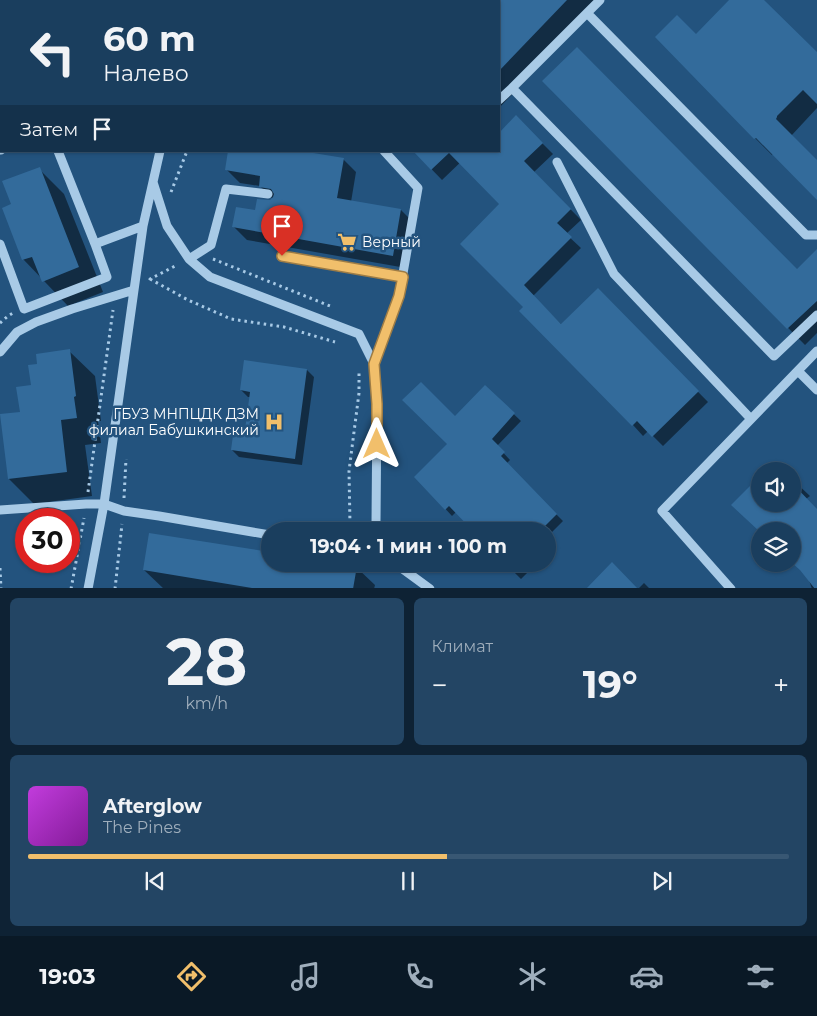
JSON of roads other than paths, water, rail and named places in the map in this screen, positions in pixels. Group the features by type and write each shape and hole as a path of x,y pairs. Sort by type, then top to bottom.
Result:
{"street":[{"path":"500,99 600,0"},
{"path":"587,13 806,235 817,234"},
{"path":"512,88 774,356 817,315"},
{"path":"0,244 24,309 107,277 58,152"},
{"path":"88,588 104,504 143,226 160,152"},
{"path":"374,364 399,296 418,188 385,152"},
{"path":"557,162 614,274 751,419"},
{"path":"153,182 167,226 189,259 210,277 359,334 374,364 377,404 376,522"},
{"path":"189,259 211,245 226,189 268,194"},
{"path":"95,244 143,226"},
{"path":"282,256 403,277"},
{"path":"0,352 17,332 36,322 134,290"},
{"path":"731,588 662,512 817,351"},
{"path":"798,371 817,390"},
{"path":"0,510 104,504 124,511 261,533"},
{"path":"406,572 430,588"}],"place":[{"name":"Верный","path":"347,242"},
{"name":"ГБУЗ МНПЦДК ДЗМ филиал Бабушкинский","path":"274,422"}]}
